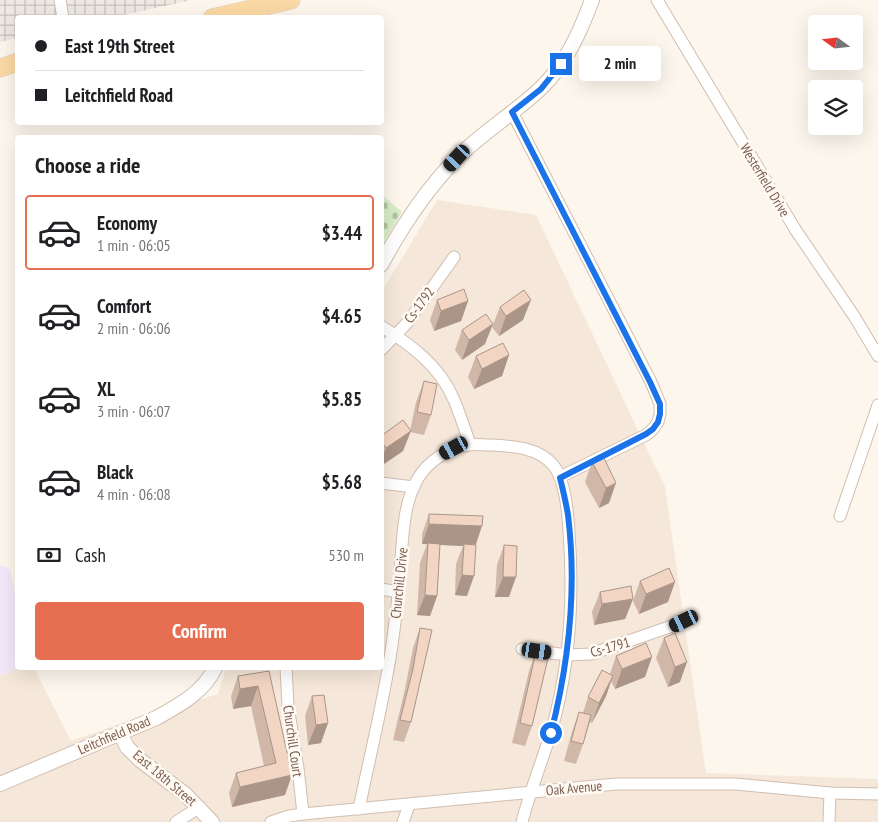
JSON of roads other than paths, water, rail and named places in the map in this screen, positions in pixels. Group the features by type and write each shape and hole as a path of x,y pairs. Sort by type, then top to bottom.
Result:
{"main road":[{"path":"225,15 291,0"},
{"path":"0,68 15,63"}],"street":[{"path":"60,0 62,15"},
{"path":"384,260 418,203 457,158 486,131 541,89 551,77 578,35 592,0"},
{"name":"Westerfield Drive","path":"657,0 795,229 854,316 878,356"},
{"path":"512,112 660,404 658,422 646,434 560,478"},
{"name":"Cs-1792","path":"384,347 408,322 454,257"},
{"path":"384,328 418,351 442,378 454,399 470,444 510,446 532,450 549,461 560,478 568,515 571,558 571,604 567,655 551,733 530,792 522,822"},
{"path":"840,516 878,405"},
{"name":"Churchill Drive","path":"359,809 392,646 405,520 414,487 421,473 432,462 454,448 470,444"},
{"path":"384,483 414,487"},
{"path":"384,590 398,592"},
{"name":"Cs-1791","path":"522,649 567,655 591,654 610,649 693,617"},
{"name":"Leitchfield Road","path":"0,784 156,718 180,705 202,686 214,670"},
{"name":"Churchill Court","path":"286,670 288,706 303,814"},
{"name":"East 18th Street","path":"120,733 127,747 140,760 185,794 200,807 212,822"},
{"name":"Oak Avenue","path":"271,822 303,814 616,784 736,784 830,793 878,794"},
{"path":"829,822 830,793"},
{"path":"403,822 409,805"},
{"path":"176,822 200,807"}]}
